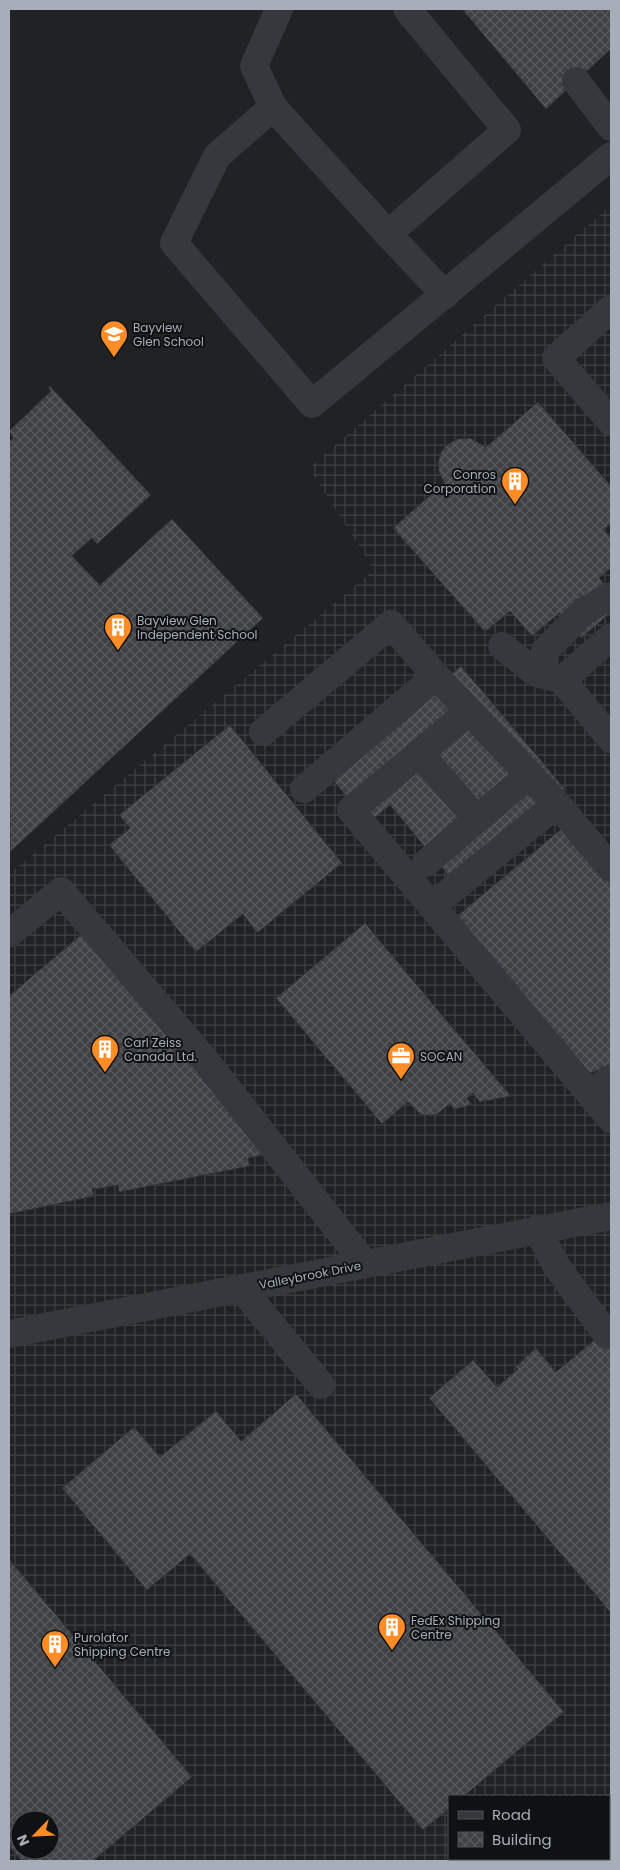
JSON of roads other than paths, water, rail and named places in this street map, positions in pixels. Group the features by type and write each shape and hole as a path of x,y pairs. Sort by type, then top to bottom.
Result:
{"street":[{"path":"279,9 254,66 273,107 445,295"},
{"path":"388,234 507,130 407,9"},
{"path":"576,81 611,127"},
{"path":"273,107 217,156 174,243 312,404 611,156"},
{"path":"611,309 556,358 611,422"},
{"path":"611,596 584,611 545,651 553,678 611,738"},
{"path":"264,732 391,624 436,676 557,804 611,868"},
{"path":"553,678 611,637"},
{"path":"502,646 536,673 553,678"},
{"path":"304,789 436,676"},
{"path":"464,716 351,810 611,1119"},
{"path":"419,753 477,819"},
{"path":"426,863 520,783"},
{"path":"432,906 557,804"},
{"path":"9,934 61,892 205,1060 365,1264"},
{"name":"Valleybrook Drive","path":"9,1334 611,1216"},
{"path":"537,1230 557,1267 607,1335"},
{"path":"241,1288 321,1385"}],"place":[{"name":"Bayview Glen School","path":"114,358"},
{"name":"Conros Corporation","path":"515,505"},
{"name":"Bayview Glen Independent School","path":"118,651"},
{"name":"Carl Zeiss Canada Ltd.","path":"105,1073"},
{"name":"SOCAN","path":"401,1080"},
{"name":"FedEx Shipping Centre","path":"392,1651"},
{"name":"Purolator Shipping Centre","path":"55,1668"}]}
